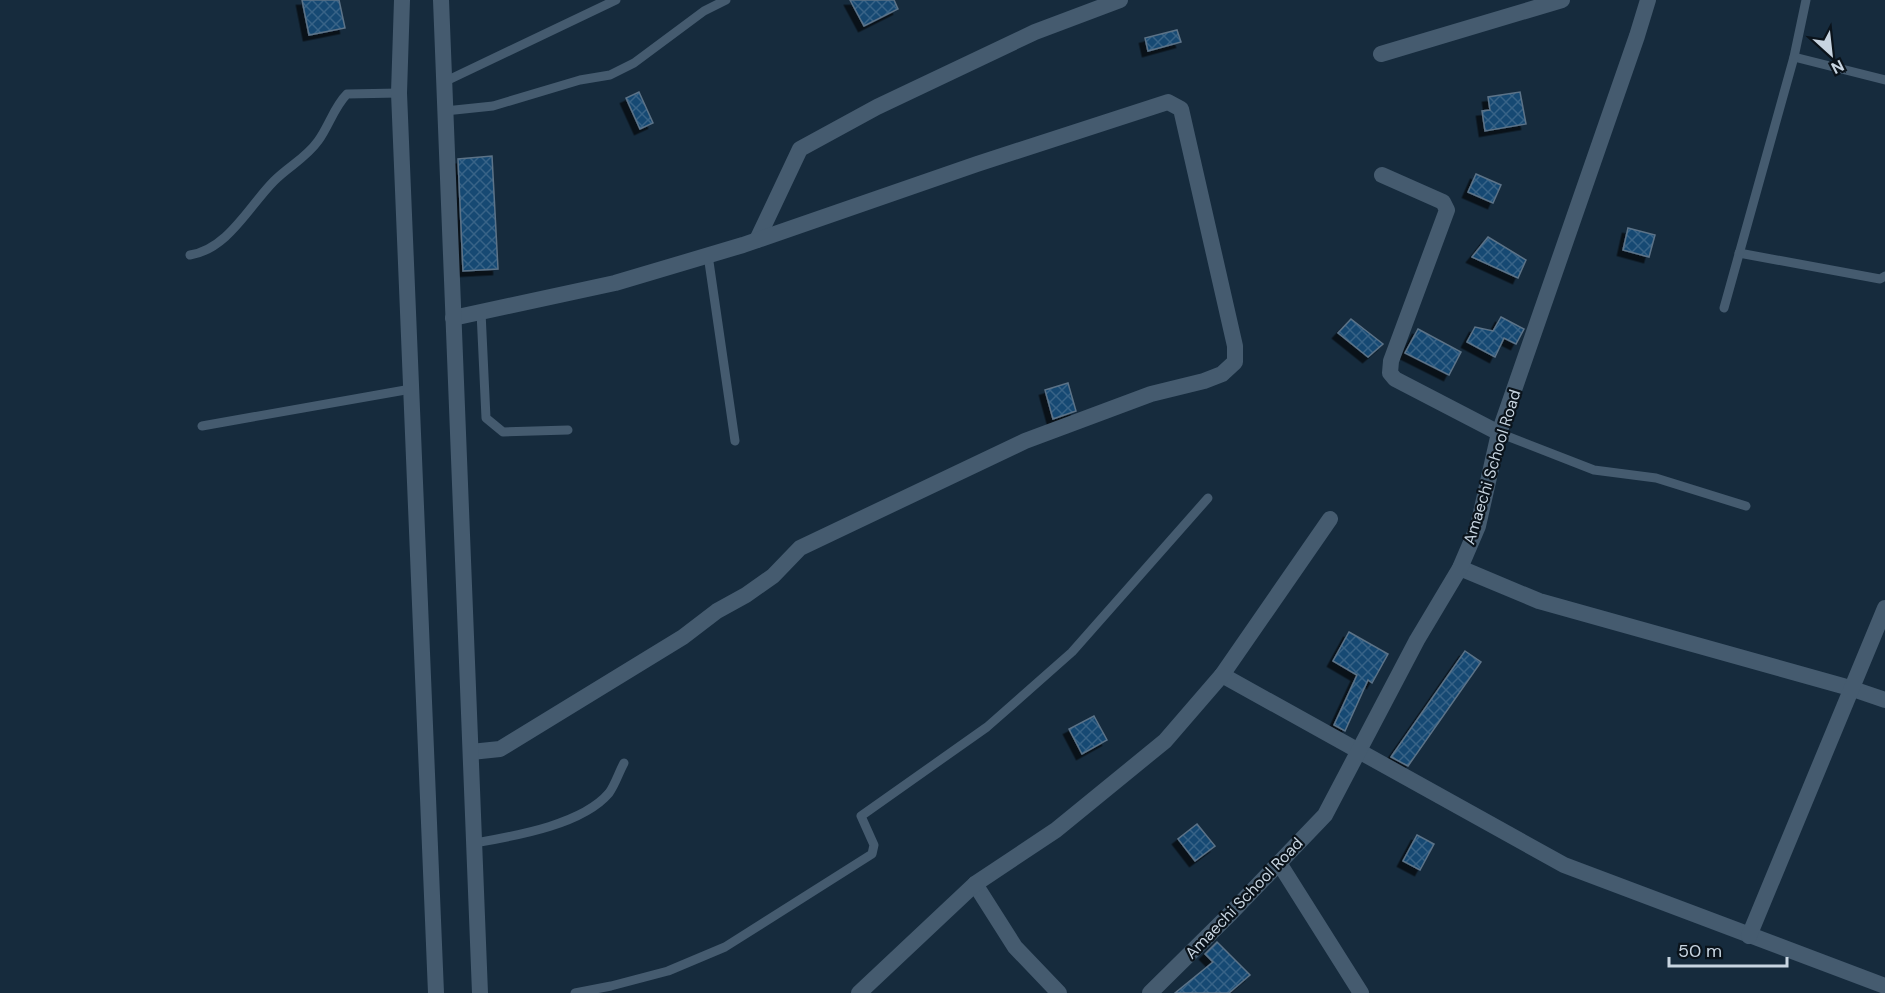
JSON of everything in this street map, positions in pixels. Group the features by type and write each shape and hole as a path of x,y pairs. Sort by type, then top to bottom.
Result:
{"street":[{"path":"402,0 399,93 436,993"},
{"path":"441,0 480,993"},
{"path":"757,240 800,149 878,107 1035,32 1120,0"},
{"path":"1381,54 1562,0"},
{"name":"Amaechi School Road","path":"1157,991 1325,815 1417,640 1460,568 1478,526 1499,433 1648,0"},
{"path":"453,318 615,283 708,255 1168,102 1181,109 1235,346 1235,362 1222,374 1204,381 1151,394 1025,441 800,548 773,576 746,595 717,611 683,637 500,749 471,752"},
{"path":"1382,175 1443,202 1447,210 1390,361 1390,373 1395,380 1499,433"},
{"path":"859,993 975,884 1056,830 1165,741 1222,675 1330,519"},
{"path":"1460,568 1539,601 1850,688 1885,700"},
{"path":"1749,936 1885,608"},
{"path":"1222,675 1564,865 1885,986"},
{"path":"1279,863 1361,993"},
{"path":"975,884 1015,947 1059,993"}],"lane":[{"path":"444,82 616,0"},
{"path":"445,111 493,106 580,80 610,75 634,63 704,11 726,0"},
{"path":"1724,308 1794,57 1806,0"},
{"path":"1794,57 1885,80"},
{"path":"190,255 200,254 219,242 243,218 276,178 308,154 347,94 399,93"},
{"path":"1739,253 1880,279 1885,276"},
{"path":"708,255 735,441"},
{"path":"481,312 486,418 503,432 568,430"},
{"path":"202,426 411,389"},
{"path":"1499,433 1594,470 1656,478 1746,506"},
{"path":"574,993 668,971 725,947 872,854 874,845 861,816 987,728 1072,652 1208,498"},
{"path":"475,843 527,833 587,810 609,792 624,763"}],"building":[{"path":"302,0 339,0 345,28 309,35"},
{"path":"850,0 894,0 898,9 864,26"},
{"path":"1177,30 1181,42 1148,51 1145,38"},
{"path":"639,92 653,123 640,129 626,98"},
{"path":"1520,92 1526,124 1485,131 1482,111 1490,110 1488,97"},
{"path":"492,156 498,269 463,271 458,159"},
{"path":"1476,174 1501,185 1493,203 1468,192"},
{"path":"1628,228 1655,235 1649,257 1623,250"},
{"path":"1488,237 1526,260 1518,278 1472,257"},
{"path":"1501,317 1524,329 1516,344 1504,338 1495,357 1467,342 1475,327 1493,331"},
{"path":"1351,319 1383,344 1368,357 1338,333"},
{"path":"1418,329 1461,352 1449,375 1405,353"},
{"path":"1068,383 1076,411 1053,419 1045,390"},
{"path":"1349,632 1388,654 1372,683 1368,680 1345,731 1334,725 1357,675 1333,661"},
{"path":"1465,651 1481,662 1408,766 1391,757"},
{"path":"1094,716 1107,740 1082,754 1069,729"},
{"path":"1197,824 1215,846 1195,861 1178,839"},
{"path":"1417,835 1434,844 1420,870 1403,861"},
{"path":"1217,942 1250,975 1229,993 1175,993 1213,962 1205,954"}]}
